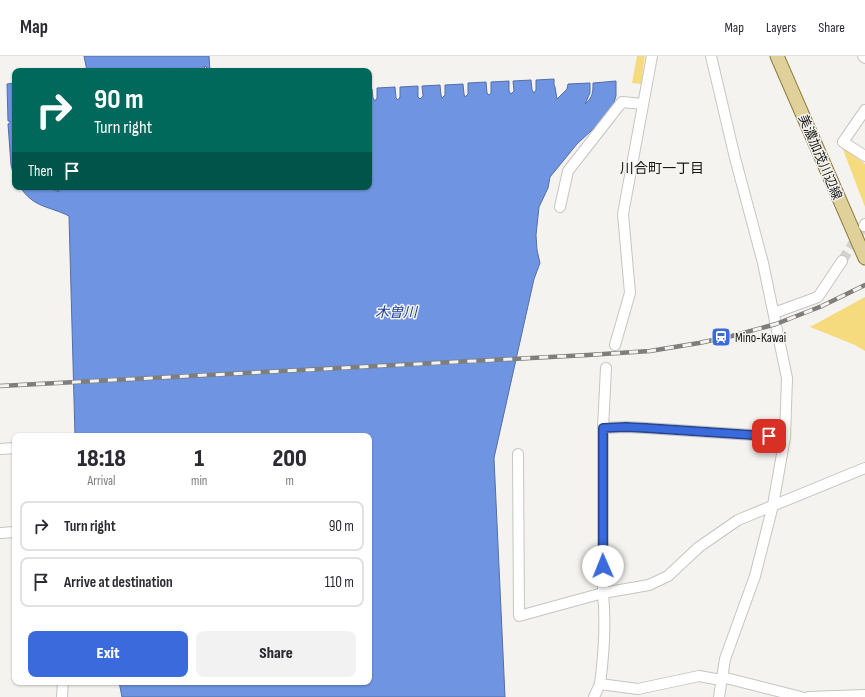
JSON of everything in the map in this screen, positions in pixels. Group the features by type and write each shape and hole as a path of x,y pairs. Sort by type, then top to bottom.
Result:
{"main road":[{"name":"美濃加茂川辺線","path":"777,56 865,258"}],"street":[{"path":"615,344 630,293 623,214 652,56"},
{"path":"711,56 734,158 763,263 787,378 785,437 774,505 755,576 725,659 719,697"},
{"path":"560,207 568,171 622,102 643,104"},
{"path":"865,110 843,142 865,156"},
{"path":"774,313 818,297 842,261"},
{"path":"594,697 600,684 605,617 603,593 603,428 606,368"},
{"path":"603,428 626,427 785,437"},
{"path":"0,449 12,448"},
{"path":"518,454 519,616 603,593 649,586 668,576 699,547 738,520 865,468"},
{"path":"0,533 12,532"},
{"path":"600,684 641,693 699,676 722,678 801,697"},
{"path":"62,697 63,685"},
{"path":"808,697 865,695"}],"shaded area":[{"path":"637,56 645,56 641,84 632,83"},
{"path":"842,147 865,164 865,207"},
{"path":"865,297 865,351 855,345 810,327"}],"water":[{"path":"84,56 209,56 210,68 205,66 205,68 86,68"},
{"name":"木曽川","path":"554,79 557,99 567,89 568,84 590,83 590,93 585,104 590,99 592,94 593,83 616,81 616,96 612,108 606,117 577,144 550,177 548,188 539,207 536,235 540,263 534,279 494,458 505,697 122,697 120,685 372,685 372,433 75,433 69,216 36,203 22,190 54,190 59,192 56,190 372,190 372,89 373,98 375,101 377,98 377,88 395,87 396,98 398,100 400,97 400,87 418,86 418,97 420,99 423,96 422,86 440,85 442,98 445,95 445,85 463,84 465,97 468,94 468,83 486,82 487,93 489,95 491,93 491,82 509,81 509,91 511,94 514,91 513,81 531,80 532,90 534,93 536,90 536,80"},
{"path":"12,83 12,169 8,124 10,121 8,121 7,84"}],"tunnel":[{"path":"842,261 864,226"}],"railway":[{"path":"0,386 650,351 732,336 776,324 822,306 865,285"}],"place":[{"name":"Mino-Kawai","path":"721,337"}],"district":[{"name":"川合町一丁目","path":"662,168"}],"route":[{"path":"603,566 603,428 626,427 769,436"}]}
